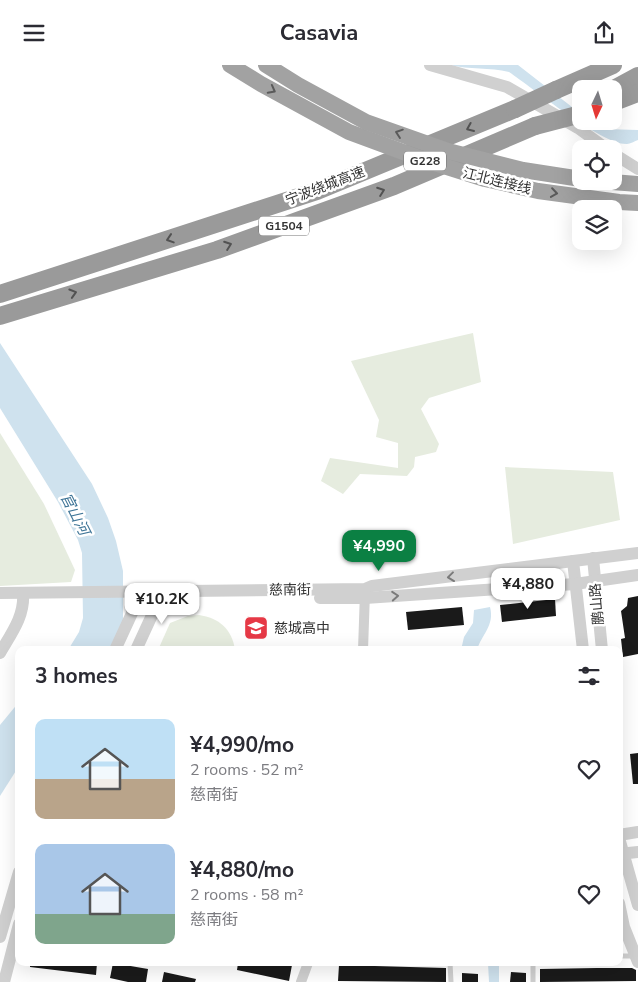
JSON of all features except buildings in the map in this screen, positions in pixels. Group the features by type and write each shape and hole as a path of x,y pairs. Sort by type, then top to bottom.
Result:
{"highway":[{"name":"江北连接线","path":"230,65 349,132 422,159 485,179 538,191 638,203"},
{"name":"江北连接线","path":"266,65 298,85 366,122 448,151 523,170 572,178"},
{"name":"宁波绕城高速","path":"6,292 317,191 514,109 612,65"},
{"path":"622,85 638,76"},
{"path":"622,99 638,93"},
{"name":"宁波绕城高速","path":"0,316 235,243 394,186 535,126 572,113"},
{"path":"622,183 638,184"}],"street":[{"path":"430,65 507,87 578,128 595,140"},
{"path":"622,159 638,169"},
{"name":"慈南街","path":"365,593 372,587 638,553"},
{"name":"鹏山路","path":"593,558 602,646"},
{"name":"鹏山路","path":"573,561 583,646"},
{"name":"慈南街","path":"24,597 365,593 575,584 638,575"},
{"path":"0,593 24,597"},
{"path":"363,646 365,593"},
{"path":"117,646 133,611 136,596"},
{"path":"138,646 159,596"},
{"path":"0,601 24,597"},
{"path":"0,653 16,627 22,611 24,597"},
{"path":"623,835 638,832"},
{"path":"623,853 638,852"},
{"path":"623,859 638,905"},
{"path":"0,937 15,885"},
{"path":"623,922 637,959"},
{"path":"4,982 15,939"},
{"path":"301,982 307,966"}],"lane":[{"path":"623,957 637,959"},
{"path":"450,966 451,982"},
{"path":"533,966 533,982"}],"shaded area":[{"path":"473,333 481,382 429,398 421,409 439,444 436,452 415,457 414,467 407,476 360,474 343,494 321,481 330,458 398,468 398,443 376,437 379,420 351,361"},
{"path":"0,433 44,504 75,570 71,582 0,586"},
{"path":"505,467 613,472 620,520 513,544"},
{"path":"199,615 218,622 228,630 234,646 160,646 170,623 188,616"}],"water":[{"path":"450,65 518,65 572,107 572,117 509,72"},
{"path":"592,130 638,130 638,140 627,144 622,143 622,140 612,140"},
{"name":"官山河","path":"0,343 92,484 108,518 123,571 123,621 114,646 70,646 79,632 83,618 82,553 78,540 58,502 0,408"},
{"path":"490,607 491,620 479,646 462,646 464,637 473,623 474,610"},
{"path":"15,707 15,772 0,796 0,725"},
{"path":"488,966 499,966 499,982 489,982"}],"place":[{"name":"慈城高中","path":"256,628"}]}
